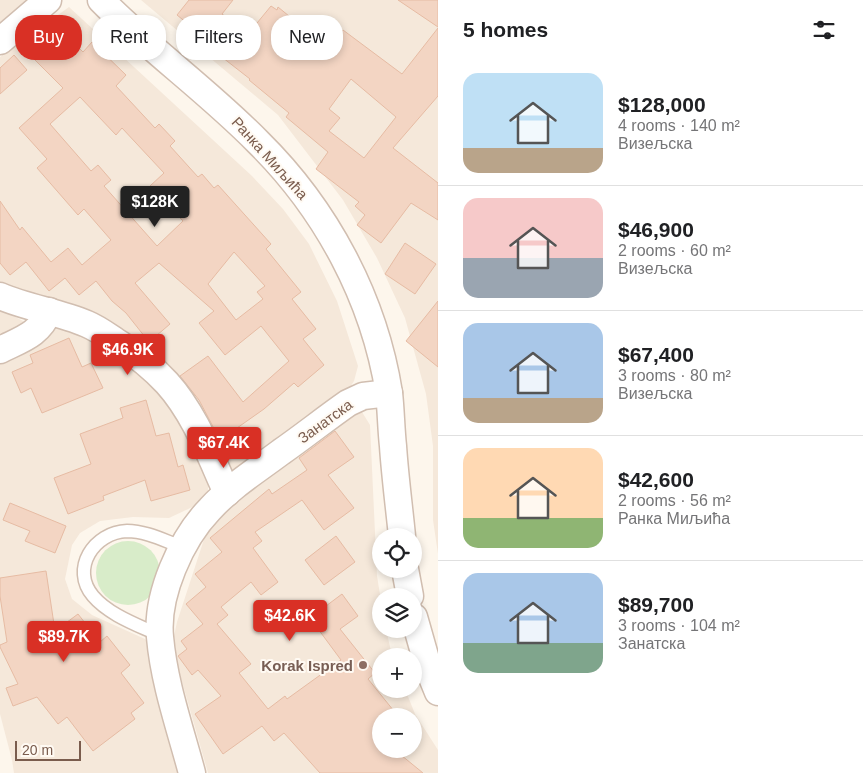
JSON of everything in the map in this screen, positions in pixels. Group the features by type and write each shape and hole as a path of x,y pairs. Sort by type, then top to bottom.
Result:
{"street":[{"path":"0,41 48,0"},
{"name":"Ранка Миљића","path":"100,0 259,142 302,192 325,225 344,258 367,310 376,337 388,393 401,528"},
{"path":"0,296 89,325 133,353 168,384 196,426 227,493"},
{"path":"0,350 33,334 40,328 49,311"},
{"name":"Занатска","path":"192,773 165,672 159,635 160,609 182,548 210,509 227,493 348,403 363,396 388,393"},
{"path":"420,638 429,670 438,692"}],"lane":[{"path":"159,635 130,622 100,604 87,588 84,578 84,564 97,542 109,535 126,531 144,534 182,548"}],"shaded area":[{"path":"0,0 37,0 19,15 15,15 15,18 0,31"},
{"path":"141,0 438,0 438,554 433,520 433,446 426,394 405,318 377,258 343,200 278,115 212,60 261,60 261,15 176,15 176,29 166,21 166,15 159,15"},
{"path":"69,7 78,15 58,15"},
{"path":"82,19 92,28 92,60 126,60 252,176 283,209 309,244 337,301 358,366 354,381 347,392 237,472 229,470 167,367 0,283 0,57 15,46 15,60 82,60"},
{"path":"0,309 23,321 21,331 0,341"},
{"path":"70,326 127,359 160,389 190,429 208,476 208,491 203,502 169,518 133,517 100,521 80,533 72,545 65,579 72,599 92,615 145,639 155,651 184,773 14,773 0,714 0,360 52,329"},
{"path":"355,407 362,412 370,425 375,528 372,528 372,578 377,578 379,588 372,588 372,638 388,638 390,648 372,648 372,698 409,698 413,708 372,708 372,758 422,758 422,725 438,750 438,773 208,773 177,664 174,636 209,524 258,475"}],"green space":[{"path":"122,541 134,541 151,550 158,561 160,573 158,585 151,596 134,605 122,605 110,600 101,591 96,579 96,567 101,555 110,546"}],"building":[{"path":"189,0 233,0 222,14 223,15 177,15"},
{"path":"398,0 438,0 438,27"},
{"path":"271,6 277,10 278,7 288,15 271,15 271,60 343,60 343,30 402,74 438,28 438,96 393,148 438,183 438,220 411,203 381,243 357,225 365,215 355,206 359,202 316,169 328,152 286,117 289,113 226,60 261,60 261,18","holes":["351,79 396,117 364,158 329,131 340,118 329,109"]},
{"path":"92,42 92,60 111,60 126,75 116,86 155,128 159,124 175,141 170,146 198,177 202,174 214,188 218,185 271,244 266,249 301,292 292,299 316,329 303,339 324,365 298,387 294,383 264,409 220,440 199,400 180,376 208,356 243,402 289,361 261,326 225,355 199,323 214,311 159,263 135,283 170,324 149,342 126,313 112,301 96,281 79,295 65,278 49,291 26,262 10,275 0,263 0,201 20,230 22,227 51,262 68,248 82,265 111,240 84,209 78,215 37,168 47,159 19,128 63,88 35,60 82,60 82,51","holes":["80,97 116,135 122,128 164,173 150,186 183,221 157,246 104,186 111,180 98,165 91,171 50,124","234,252 265,286 257,292 263,299 236,320 208,284"]},
{"path":"14,55 15,60 18,60 27,70 0,94 0,68"},
{"path":"405,243 436,264 415,294 385,274"},
{"path":"438,301 438,367 406,341"},
{"path":"69,338 82,367 91,363 103,388 42,413 31,388 21,393 12,372 33,363 30,355"},
{"path":"146,400 156,436 169,433 178,467 183,465 190,490 151,501 145,480 103,496 104,500 68,514 54,478 91,464 80,434 123,418 120,408"},
{"path":"335,431 354,457 328,475 354,508 324,530 302,500 255,532 262,541 253,548 278,582 261,595 251,582 221,607 228,615 217,624 251,664 239,673 268,709 285,696 287,699 341,660 310,618 342,594 358,616 340,629 372,669 372,676 368,679 372,684 372,698 383,698 392,708 372,708 372,758 405,758 423,773 320,773 284,733 274,741 262,726 223,754 195,714 221,696 198,670 192,675 178,656 187,649 181,641 203,624 186,604 206,587 195,574 222,552 210,538 269,489 272,494 307,470 299,458"},
{"path":"10,503 66,526 55,553 25,541 30,531 3,520"},
{"path":"336,536 355,562 324,585 305,560"},
{"path":"46,571 55,631 78,614 100,642 107,636 130,665 121,673 144,703 131,713 135,719 93,751 67,717 58,724 37,697 13,706 6,688 18,684 0,647 0,645 7,642 0,596 0,578"}],"place":[{"name":"Korak Ispred","path":"363,665"}]}
